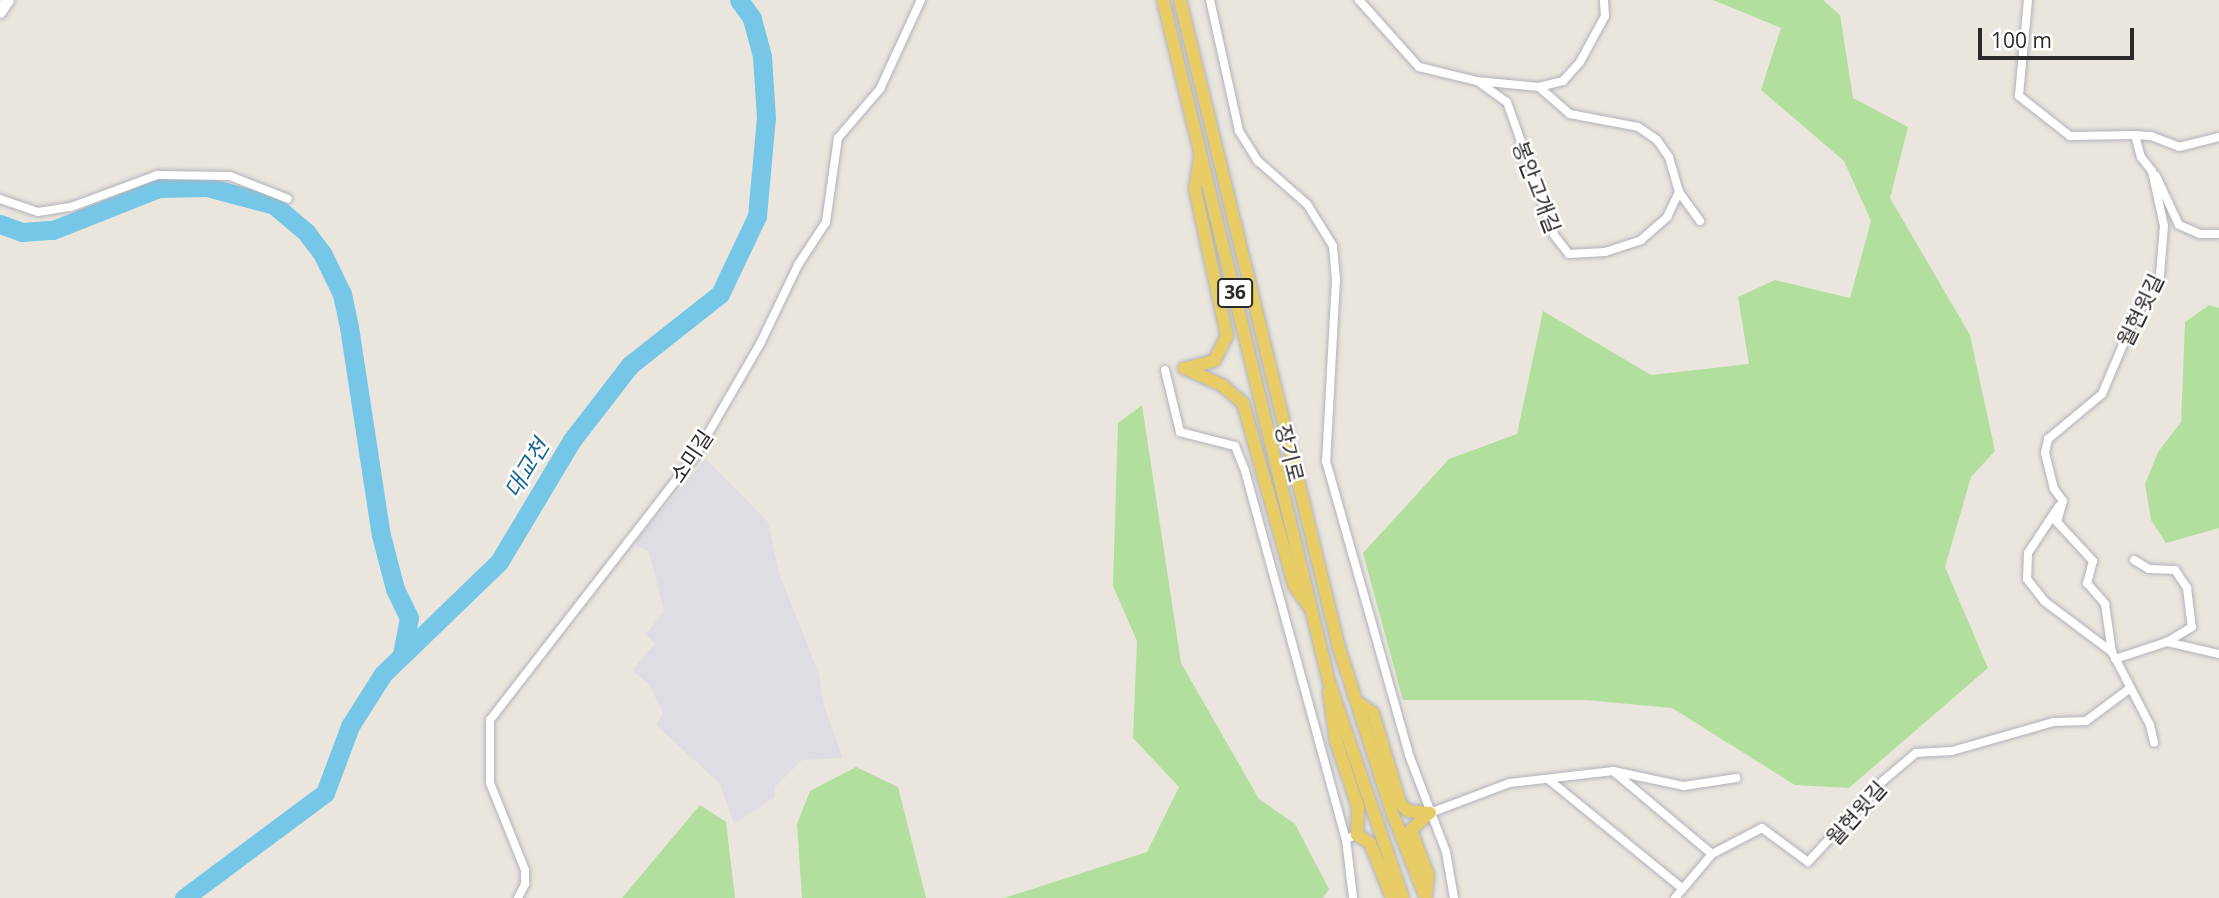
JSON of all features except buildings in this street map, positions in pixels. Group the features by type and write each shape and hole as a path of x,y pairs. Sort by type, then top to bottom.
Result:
{"main road":[{"path":"0,12 8,0"},
{"name":"장기로","path":"1163,0 1329,682 1403,898"},
{"name":"장기로","path":"1180,0 1320,581 1392,815 1426,898"},
{"path":"1201,153 1195,189 1227,335 1214,361 1184,368 1222,385 1243,403 1294,585 1314,613"},
{"path":"1329,682 1331,722 1358,807 1351,837 1370,843 1392,898"},
{"path":"1360,704 1373,713 1400,803 1408,811 1430,813"},
{"path":"1426,898 1428,875 1410,830 1430,813"}],"street":[{"name":"소미길","path":"518,898 525,884 525,870 491,783 490,720 695,456 760,345 798,265 826,222 838,138 880,89 921,0"},
{"path":"1210,0 1239,131 1258,161 1307,204 1333,246 1336,279 1326,461 1409,755 1446,852 1454,898"},
{"name":"봉안고개길","path":"1359,0 1419,67 1477,81 1539,86"},
{"path":"1539,86 1563,81 1580,62 1605,16 1604,0"},
{"path":"2028,0 2019,96 2070,136 2151,135 2179,147 2219,137"},
{"name":"봉안고개길","path":"1477,81 1507,102 1554,235 1569,254 1605,252 1641,240 1667,217 1679,192"},
{"path":"1539,86 1570,114 1638,127 1657,140 1669,157 1679,192 1700,222"},
{"name":"월현윗길","path":"2135,135 2141,157 2152,171 2179,225 2200,234 2219,234"},
{"name":"월현윗길","path":"2113,656 2105,604 2087,583 2094,561 2057,522 2063,501 2049,475 2048,439 2102,394 2131,326 2160,275 2164,226 2152,171"},
{"path":"0,199 38,212 71,207 158,176 230,176 288,199"},
{"path":"1165,370 1180,432 1235,446 1245,471 1351,837 1353,898"},
{"path":"2063,501 2031,546 2027,579 2045,601 2113,656 2150,725 2154,743"},
{"path":"2113,656 2167,642 2192,627 2187,588 2175,570 2149,569 2134,560"},
{"path":"2167,642 2219,654"},
{"name":"월현윗길","path":"1712,854 1762,828 1808,862 1884,780 1916,753 1952,751 2054,722 2086,721 2129,689"},
{"path":"1430,813 1510,783 1613,771 1684,786 1736,778"},
{"path":"1613,771 1712,854 1675,898"},
{"path":"1548,779 1683,889"}],"shaded area":[{"path":"706,459 768,522 780,576 819,674 824,706 843,758 802,760 775,787 775,797 734,824 720,784 656,725 663,713 649,685 632,670 655,644 646,634 664,611 649,552 633,544"}],"green space":[{"path":"1713,0 1823,0 1840,15 1853,98 1908,127 1890,198 1970,335 1995,451 1971,477 1945,567 1988,668 1849,788 1795,785 1672,708 1585,700 1403,700 1363,553 1449,459 1517,434 1543,311 1651,375 1749,364 1738,297 1775,280 1850,298 1871,221 1844,161 1761,90 1781,28"},
{"path":"2209,305 2219,308 2219,528 2166,543 2151,520 2145,484 2158,452 2181,422 2185,322"},
{"path":"1142,405 1181,663 1259,799 1295,824 1329,889 1323,898 1004,898 1147,852 1179,787 1133,738 1137,641 1113,586 1118,423"},
{"path":"856,767 898,787 926,898 802,898 797,824 810,791"},
{"path":"700,805 726,822 735,898 622,898"}],"waterway":[{"name":"대교천","path":"184,898 325,793 350,726 383,674 499,562 572,440 630,365 720,294 757,216 766,118 762,56 752,18 739,0"},
{"path":"0,224 22,232 53,230 159,188 207,187 274,205 306,232 322,253 342,294 381,535 395,589 409,618 402,655"}]}
